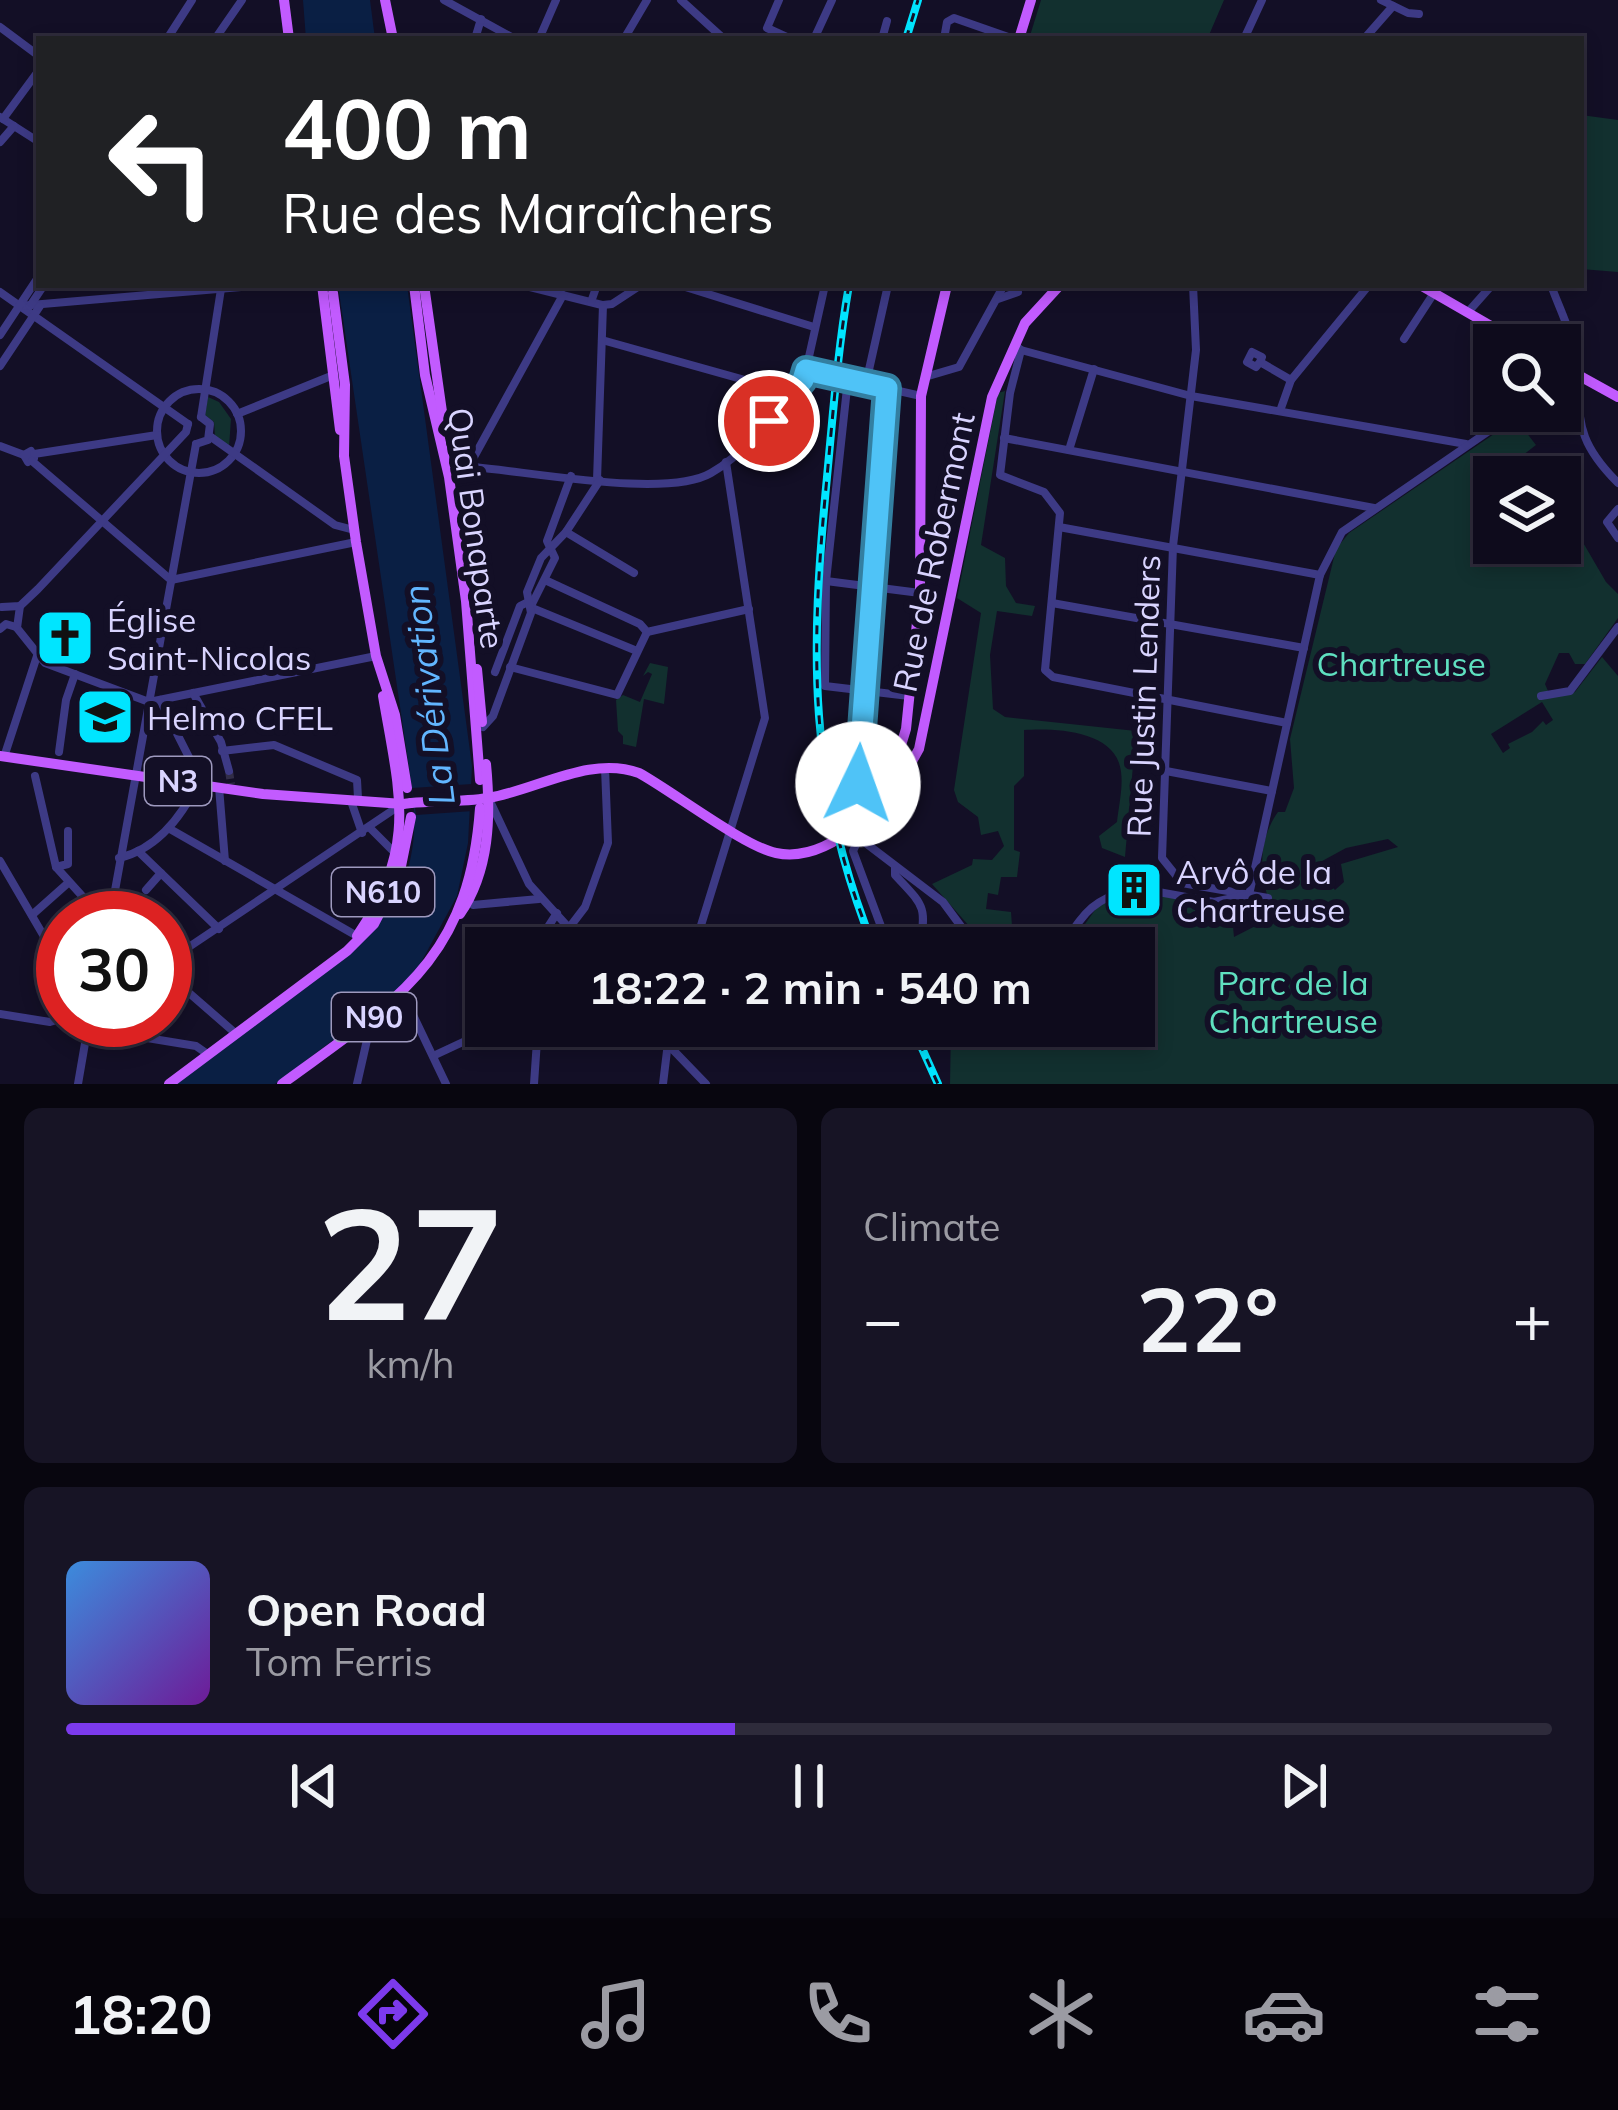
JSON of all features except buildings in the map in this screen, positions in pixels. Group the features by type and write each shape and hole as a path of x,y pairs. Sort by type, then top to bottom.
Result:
{"main road":[{"path":"284,0 289,36"},
{"path":"387,0 393,36"},
{"path":"1018,36 1031,0"},
{"name":"Quai Bonaparte","path":"414,288 425,375 449,471 466,601 480,780"},
{"path":"424,288 449,471"},
{"path":"605,768 639,773 773,853 810,849 858,832 853,806 862,795 881,787 906,729 920,593 921,396 946,288"},
{"name":"Rue de Robermont","path":"858,832 919,749 992,397 1025,323 1057,288"},
{"path":"1425,288 1488,324"},
{"name":"N610","path":"327,289 331,376 355,536 407,804 397,853 380,899 357,936 328,963"},
{"name":"N610","path":"327,289 345,385 344,456"},
{"path":"1581,381 1618,397"},
{"path":"447,932 468,902 484,856 483,728 466,601"},
{"name":"N610","path":"378,661 407,788"},
{"name":"N3","path":"2,757 199,784 407,804 481,801 605,768"},
{"name":"N90","path":"283,1084 403,994 430,962 471,868 481,801"},
{"name":"N610","path":"167,1084 362,938 386,907 403,865 410,817"}],"street":[{"path":"217,36 242,0"},
{"path":"444,0 468,5 481,20 510,36"},
{"path":"540,36 556,0"},
{"path":"626,36 647,0"},
{"path":"681,0 721,36"},
{"path":"779,0 767,28 784,36"},
{"path":"815,36 832,0"},
{"path":"1245,36 1262,0"},
{"path":"1381,0 1419,14"},
{"path":"169,36 185,4"},
{"path":"1367,36 1394,6"},
{"path":"945,36 954,18 1008,36"},
{"path":"476,36 481,20"},
{"path":"884,36 887,21"},
{"path":"0,27 36,54"},
{"path":"36,74 2,118 36,140"},
{"path":"0,142 14,126"},
{"path":"31,308 36,288"},
{"path":"0,366 42,288"},
{"path":"0,335 31,308 205,288"},
{"path":"17,628 20,606 201,417 227,288"},
{"path":"534,288 603,304 612,304 636,288"},
{"path":"591,302 595,288"},
{"path":"689,288 814,327"},
{"path":"449,471 469,466 599,480 704,477 745,448 806,370 824,288"},
{"path":"866,383 887,288"},
{"name":"Rue Justin Lenders","path":"1193,288 1196,350 1175,507 1162,850 1168,870 1191,887 1249,895"},
{"path":"1280,411 1291,380 1367,288"},
{"path":"1468,312 1489,288"},
{"path":"1552,288 1565,324"},
{"path":"0,292 31,308 43,323 164,407 187,428 196,444 155,701 112,891"},
{"path":"923,377 959,367 1001,292 1018,292"},
{"path":"1404,339 1434,293"},
{"path":"469,466 562,295"},
{"path":"530,605 527,592 541,558 566,532 599,480 603,304"},
{"path":"602,340 791,393"},
{"path":"1287,723 1048,673 1059,508 1051,496 1000,475 1017,347 1191,397 1467,445"},
{"path":"1260,362 1291,380"},
{"path":"1070,450 1094,369"},
{"path":"806,370 921,396"},
{"path":"237,414 331,376"},
{"path":"848,378 826,581 825,688 909,696"},
{"path":"862,795 856,774 887,388"},
{"path":"206,389 223,396 237,414 240,436 233,455 212,470 190,472 164,454 157,435 164,407 182,392 206,389"},
{"path":"201,417 210,424 211,437 233,455 355,536"},
{"path":"1581,423 1586,439 1618,483"},
{"path":"1249,895 1320,575 1334,542 1486,432"},
{"path":"30,457 157,435"},
{"path":"196,444 211,437"},
{"path":"1004,439 1375,508"},
{"path":"0,446 30,457 171,580"},
{"path":"700,927 765,718 726,462"},
{"path":"483,728 493,716 530,605 555,558 547,541 571,476"},
{"path":"1618,509 1607,522 1618,538"},
{"path":"1059,527 1320,575"},
{"path":"566,532 634,573"},
{"path":"171,580 355,536"},
{"path":"545,580 640,624 647,632"},
{"path":"826,581 920,593"},
{"path":"1052,603 1304,648"},
{"path":"495,672 520,606 530,605 637,651"},
{"path":"1,606 20,606"},
{"path":"479,679 510,667 617,695 647,632 749,609"},
{"path":"0,633 6,624 17,628 37,656 155,701 378,661"},
{"path":"1541,696 1570,691 1618,627"},
{"path":"2,757 37,656"},
{"path":"59,752 75,674"},
{"path":"193,693 229,771"},
{"path":"119,857 170,829 199,784 200,776 155,701"},
{"path":"222,751 265,743 357,780 354,798 366,830 397,853"},
{"path":"570,927 585,907 608,843 605,768"},
{"path":"1166,771 1272,791"},
{"path":"34,776 56,868 77,891"},
{"path":"224,861 227,786"},
{"path":"481,801 541,899 568,927"},
{"path":"192,948 407,804"},
{"path":"170,829 357,936"},
{"path":"56,868 68,864 68,831"},
{"path":"881,927 853,850 858,832 943,902 961,927"},
{"path":"484,856 498,841 513,849"},
{"path":"138,850 219,928"},
{"path":"0,861 36,922"},
{"path":"896,867 895,875 923,904 924,927"},
{"path":"146,890 161,873"},
{"path":"32,915 68,883"},
{"path":"1076,927 1104,896 1134,889 1214,902 1249,895 1268,898"},
{"path":"468,902 541,899"},
{"path":"548,927 556,913"},
{"path":"192,993 235,1032"},
{"path":"403,994 446,1084"},
{"path":"0,1014 36,1020"},
{"path":"357,1084 372,1046 372,1018"},
{"path":"433,1056 465,1041"},
{"path":"192,1045 206,1053"},
{"path":"78,1084 84,1047"},
{"path":"534,1084 537,1047"},
{"path":"664,1084 665,1047"},
{"path":"670,1047 706,1084"}],"green space":[{"path":"1041,0 1224,0 1210,36 1030,36"},
{"path":"1584,115 1618,120 1618,272 1584,269"},
{"path":"1005,391 981,545 1005,558 1006,586 1016,603 1035,606 1032,616 997,611 990,655 993,709 1005,717 1136,731 1125,857 1102,848 1099,836 1117,822 1122,777 1113,752 1078,733 1024,730 1024,776 1014,786 1014,850 1020,852 1017,877 1001,877 998,895 988,893 986,909 1011,912 1012,926 970,927 932,884 972,865 973,859 992,860 1004,846 998,831 981,835 978,817 958,802 954,790 981,613 957,598 998,393"},
{"path":"208,397 219,402 231,419 229,447 215,436 214,422 205,415"},
{"path":"1497,432 1526,432 1536,445 1522,456 1473,456 1473,564 1581,564 1581,539 1618,594 1618,618 1585,664 1575,664 1569,653 1559,653 1545,684 1551,698 1575,692 1602,657 1618,676 1618,1084 950,1084 951,1047 1155,1047 1155,927 1083,927 1100,903 1128,890 1139,895 1140,890 1231,907 1234,937 1275,916 1263,877 1263,850 1271,824 1278,812 1285,812 1294,788 1290,739 1336,549 1349,533","holes":["1542,702 1553,720 1546,725 1543,721 1508,744 1510,748 1503,753 1491,734","1388,839 1398,847 1341,864 1344,882 1335,890 1313,866 1346,848"]},
{"path":"650,663 668,667 664,704 644,699 636,747 623,744 616,700 623,695 640,702 652,674 643,676"}],"water":[{"path":"303,0 370,0 375,36 306,36"},
{"name":"La Dérivation","path":"338,288 407,288 472,766 468,843 457,896 419,966 395,993 275,1084 176,1084 343,957 386,913 410,860 412,788"}],"pier":[{"path":"472,784 473,811 416,815 412,788"}],"tunnel":[{"path":"229,771 231,784"}],"railway":[{"path":"907,36 918,0"},
{"path":"849,288 821,541 817,659 825,772 836,829 866,927"},
{"path":"921,1047 938,1084"}],"place":[{"name":"Église Saint-Nicolas","path":"65,638"},
{"name":"Helmo CFEL","path":"105,717"},
{"name":"Arvô de la Chartreuse","path":"1134,890"}],"route":[{"path":"769,421 806,370 887,388 858,784"}],"park label":[{"name":"Chartreuse","path":"1401,663"},
{"name":"Parc de la Chartreuse","path":"1293,1001"}]}
